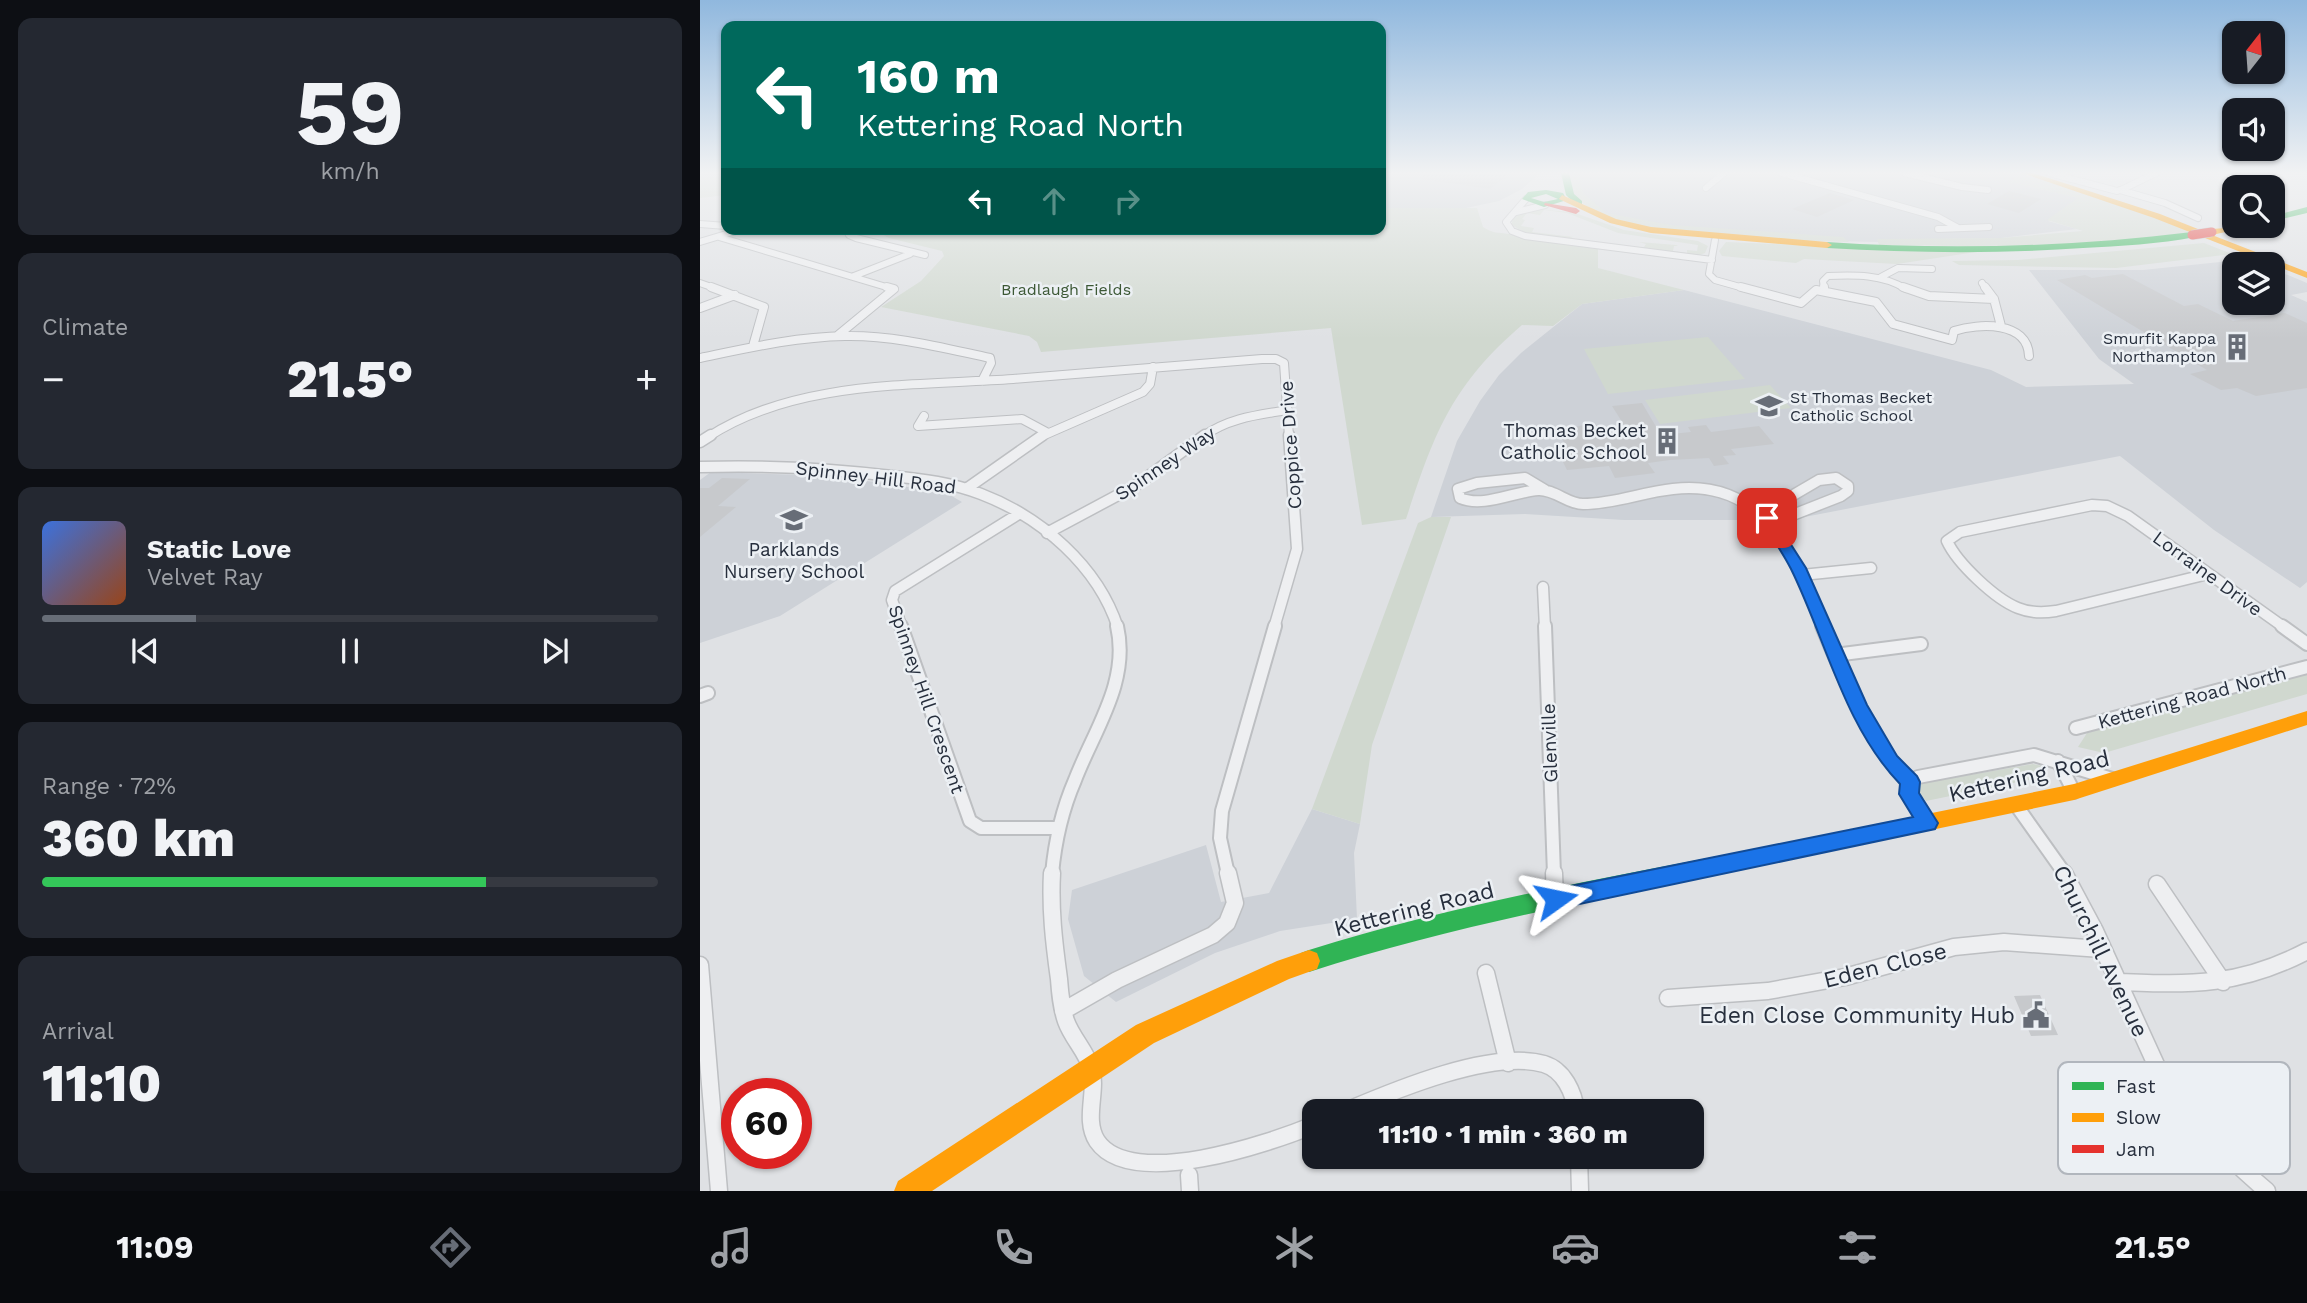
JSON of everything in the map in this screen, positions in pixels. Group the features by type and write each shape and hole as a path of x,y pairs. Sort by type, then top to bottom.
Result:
{"main road":[{"path":"1633,229 1715,240 1955,249 2105,245 2222,230"},
{"path":"1651,229 1779,242"},
{"path":"2199,229 2307,275"},
{"name":"Kettering Road","path":"908,1191 1145,1034 1285,970 1344,949 1401,933 1556,899 2074,792 2307,718"}],"street":[{"path":"1512,229 1525,236 1713,260"},
{"path":"1938,229 1971,229"},
{"path":"700,242 725,235"},
{"path":"849,235 910,254 925,255"},
{"path":"719,237 894,289 836,336"},
{"path":"1715,240 1709,274 1715,280 1801,303 1816,290 1861,297 1876,302 1893,324 1952,340 1954,331 1962,327 2000,326 2028,343 2029,356"},
{"path":"854,276 910,254"},
{"path":"1881,277 1898,268 1932,269"},
{"path":"1824,291 1823,281 1828,276 1839,274 1881,277 1910,291 1929,296 1994,299"},
{"path":"700,283 764,307 753,346"},
{"path":"1982,283 1994,299 2000,326"},
{"path":"700,308 735,295"},
{"path":"700,358 753,346 836,336 891,338 987,356 992,360 982,381"},
{"name":"Coppice Drive","path":"700,442 719,429 746,417 806,399 853,391 1262,359 1279,360 1284,365 1297,549 1222,811 1220,838 1234,894 1233,911 1227,923 1213,935 1117,980 1063,1011"},
{"path":"966,489 1048,433 1143,392 1150,384 1153,367"},
{"name":"Spinney Way","path":"1048,533 1135,486 1217,426 1248,416 1288,411"},
{"path":"910,437 924,416"},
{"path":"918,426 1022,419 1048,433"},
{"name":"Spinney Hill Road","path":"700,467 812,467 913,479 966,489 1020,513 1048,533 1080,562 1095,581 1118,628 1121,647 1117,682 1083,759 1058,828 1052,876 1051,924 1063,1011 1073,1040 1091,1068"},
{"path":"1545,490 1471,503 1460,498 1458,489 1477,483 1525,478 1545,490 1581,504 1684,488 1703,488 1745,500 1767,514 1786,518 1841,496 1848,491 1848,486 1836,478 1819,480 1773,507 1767,514"},
{"name":"Lorraine Drive","path":"2208,574 2056,611 2034,613 2004,600 1948,547 1949,537 1960,532 2092,505 2107,506 2128,516 2307,644"},
{"name":"Spinney Hill Crescent","path":"1020,513 907,582 895,591 892,600 970,821 981,828 1058,828"},
{"path":"1767,514 1801,575 1835,655 1878,742 1895,767 1910,782 1909,794 1928,823"},
{"path":"1801,575 1871,568"},
{"name":"Glenville","path":"1543,587 1556,899"},
{"path":"1835,655 1921,644"},
{"name":"Kettering Road North","path":"2076,728 2307,667"},
{"path":"1910,782 1926,775 2029,755 2058,761 2116,780"},
{"path":"2058,761 2074,792"},
{"name":"Churchill Avenue","path":"2016,805 2053,853 2155,1062"},
{"path":"2157,884 2223,982"},
{"name":"Eden Close","path":"1668,998 1768,991 1846,977 1954,947 2004,942 2101,948"},
{"path":"2118,982 2223,982 2258,975 2305,956"},
{"path":"700,965 719,1191"},
{"path":"1486,973 1508,1063"},
{"path":"1376,1099 1424,1080 1508,1063 1532,1062 1546,1064 1555,1070 1572,1092 1573,1099"},
{"path":"1091,1068 1089,1117 1098,1143 1112,1164 1128,1173 1151,1179 1190,1183 1302,1131"},
{"path":"1579,1169 1580,1191"},
{"name":"Churchill Avenue","path":"2248,1174 2267,1191"}],"shaded area":[{"path":"1692,229 2077,229 2001,238 1878,242 1787,240"},
{"name":"St Thomas Becket Catholic School","path":"2222,262 2222,315 2285,315 2285,274 2307,283 2307,292 2291,295 2307,302 2307,582 2300,588 2214,530 2120,456 1789,520 1624,520 1525,514 1431,517 1457,441 1480,401 1499,375 1521,353 1582,304 1684,290 1991,370 2026,387 2134,384 2099,359 2029,270 2143,270"},
{"path":"711,472 805,475 886,483 950,495 962,502 780,616 700,643 700,480"},
{"path":"1312,809 1360,824 1354,853 1357,919 1280,931 1215,953 1116,1002 1084,976 1068,919 1072,890 1206,845 1221,902 1269,893"}],"green space":[{"name":"Bradlaugh Fields","path":"1386,229 1486,229 1542,241 1598,249 1598,268 1684,290 1582,304 1553,326 1522,325 1498,347 1461,391 1436,436 1406,519 1362,525 1331,328 1041,352 1037,342 1029,336 881,307 921,281 944,256 942,251 883,235 1386,235"},
{"path":"1518,229 1534,229 1532,232 1573,237 1568,239 1532,236"},
{"path":"1607,229 1698,241 1708,246 1705,253 1698,256 1637,248 1646,244 1639,242 1676,245 1678,246 1674,246 1673,251 1687,253 1687,250 1697,251 1698,245 1618,233"},
{"path":"1658,229 1722,229 1843,237 1849,242 1711,236"},
{"path":"2075,229 2184,229 2193,232 2114,241 2036,245 1879,245 1877,239 2001,238 2083,231"},
{"path":"1726,242 1976,252 1897,264 1804,259 1796,263 1722,256 1719,251"},
{"path":"2204,243 2227,252 2222,252 2222,255 2116,268 1959,265 1952,261 2018,260"},
{"path":"1708,337 1745,379 1608,394 1584,349"},
{"path":"1770,385 1791,408 1660,424 1645,400"},
{"path":"1431,517 1451,517 1372,745 1360,824 1312,809 1418,523"},
{"path":"2307,671 2307,694 2104,753 2078,747 2087,733"},
{"path":"2033,764 2047,767 2047,776 1926,801 1912,785"}],"building":[{"name":"Smurfit Kappa Northampton","path":"2123,274 2184,306 2198,304 2233,321 2285,313 2307,323 2307,388 2256,396 2237,388 2221,390 2190,374 2207,370 2057,280 2085,275 2092,278"},
{"name":"Thomas Becket Catholic School","path":"1642,403 1661,435 1691,432 1688,427 1706,425 1711,432 1759,426 1774,444 1731,449 1736,455 1723,456 1729,464 1714,466 1709,458 1670,460 1648,463 1655,473 1615,478 1609,466 1567,470 1560,456 1570,455 1558,430 1595,423 1604,437 1629,433 1612,406"},
{"path":"722,478 750,479 718,506 736,507 700,537 700,488 709,488"},
{"name":"Eden Close Community Hub","path":"2040,995 2058,1035 2031,1036 2014,996"}],"traffic: fast":[{"path":"1827,245 1965,250 2056,248 2192,235"},
{"path":"1309,961 1364,943 1477,914 1764,856"}],"traffic: slow":[{"path":"1645,229 1827,245"},
{"path":"2189,229 2307,275"},
{"path":"2212,232 2222,230"},
{"path":"1764,856 2074,792 2307,718"},
{"path":"908,1191 1145,1034 1285,969 1309,961"}],"traffic: jam":[{"path":"2192,235 2212,232"}],"place":[{"name":"Smurfit Kappa Northampton","path":"2237,347"},
{"name":"St Thomas Becket Catholic School","path":"1769,406"},
{"name":"Thomas Becket Catholic School","path":"1667,441"},
{"name":"Parklands Nursery School","path":"794,520"},
{"name":"Eden Close Community Hub","path":"2036,1015"}],"route":[{"path":"1556,899 1928,823 1909,794 1910,782 1891,762 1859,707 1798,568 1767,518"}]}
